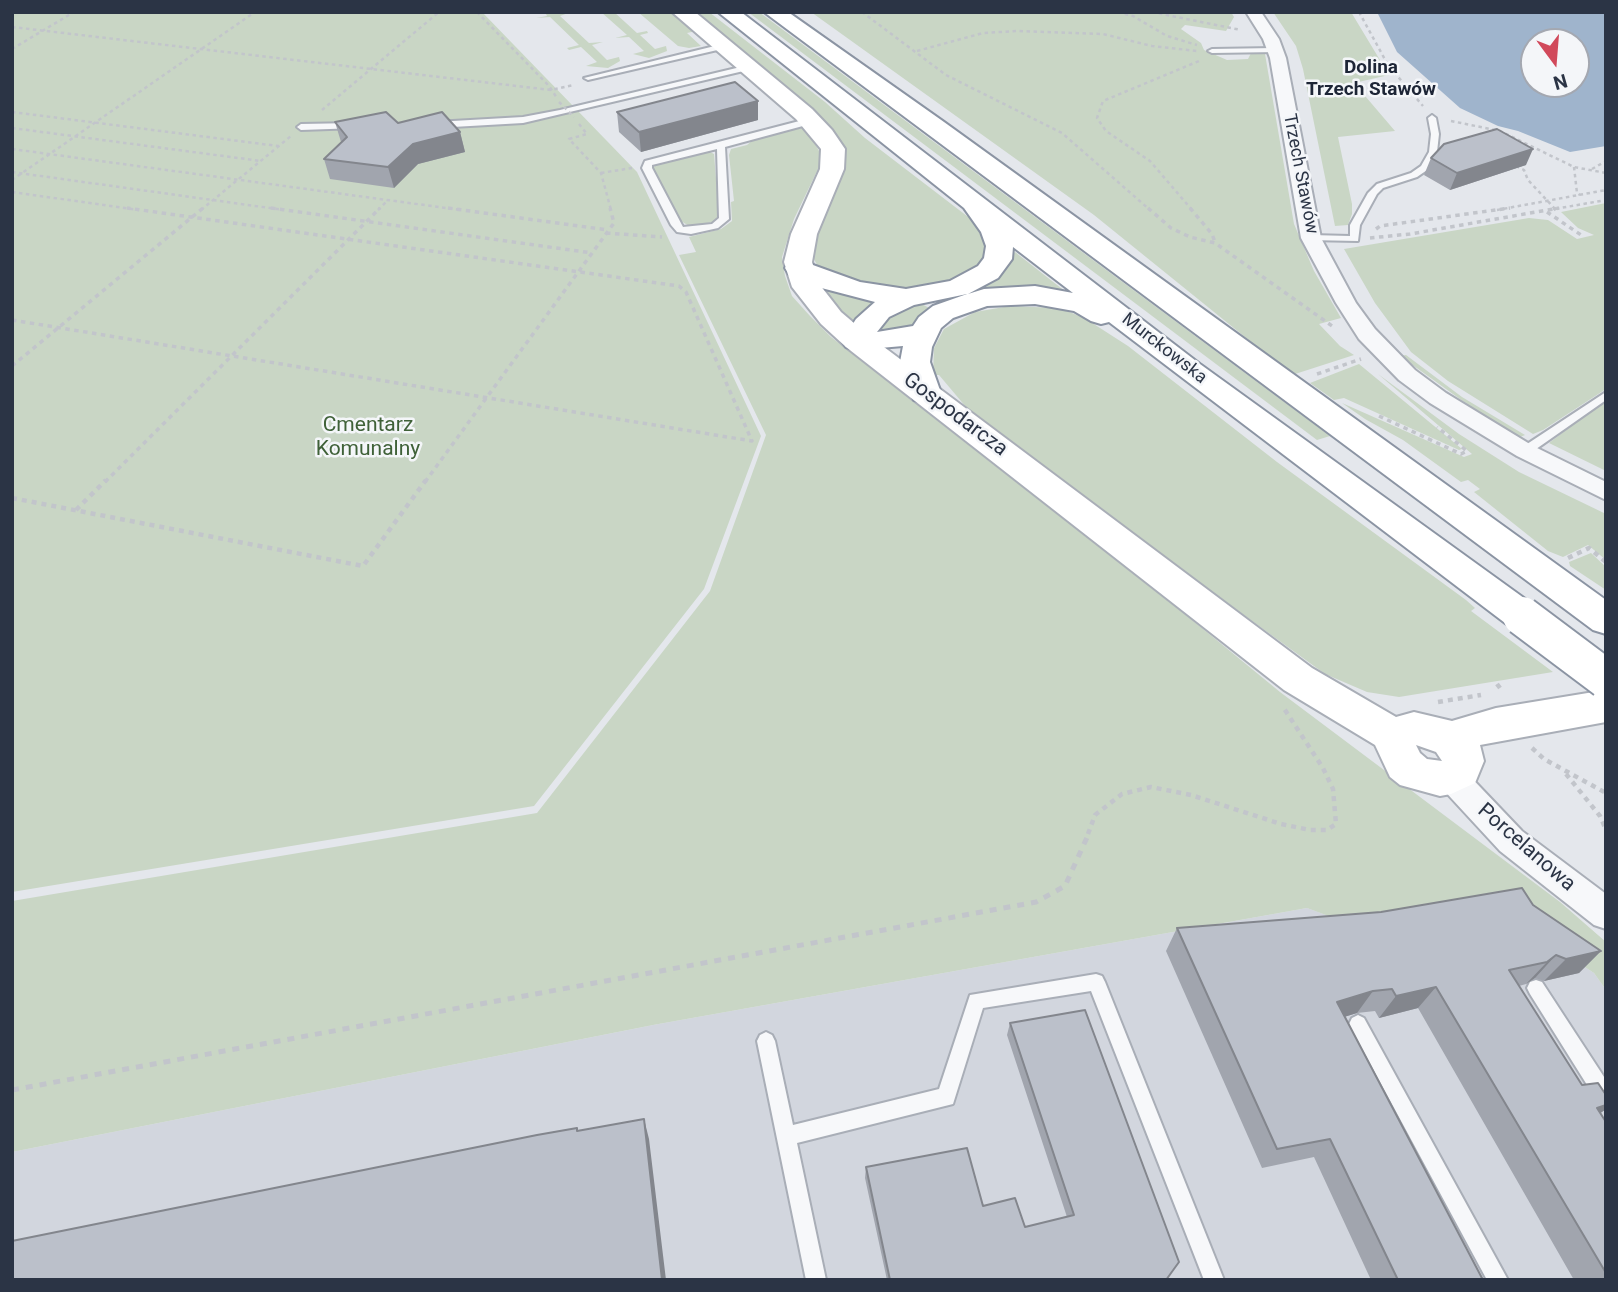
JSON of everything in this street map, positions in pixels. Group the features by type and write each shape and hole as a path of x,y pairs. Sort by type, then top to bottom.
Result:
{"main road":[{"path":"682,12 811,121 829,142 835,157 804,234 799,268 820,279 856,290 906,298"},
{"name":"Murckowska","path":"728,12 1189,370 1606,679"},
{"name":"Murckowska","path":"774,12 936,127 1596,613"},
{"path":"801,12 904,89 936,127"},
{"path":"923,333 879,341 857,341 866,325 879,311 906,298 958,288 972,282 988,272 998,260 1000,246 994,231 966,196"},
{"name":"Gospodarcza","path":"799,268 806,287 816,302 857,341 1298,679 1397,738 1395,746 1398,755 1415,773 1440,779 1451,759"},
{"path":"925,393 915,362 923,333 929,323 943,312 962,304 1012,296 1056,297 1083,304 1189,370"},
{"path":"1451,759 1496,724 1606,706"}],"street":[{"name":"Trzech Stawów","path":"1253,12 1275,50 1311,238 1346,303 1367,334 1407,375 1472,420 1525,451 1606,492"},
{"name":"Porcelanowa","path":"1451,759 1511,841 1606,914"}],"lane":[{"path":"588,78 723,46"},
{"path":"1212,51 1275,50"},
{"path":"422,125 523,120 749,67"},
{"path":"1311,238 1355,239 1355,225 1367,202 1380,186 1414,175 1425,168 1433,152 1435,134 1432,118"},
{"path":"721,145 724,219 715,226 680,230 646,166 721,145 811,121"},
{"path":"301,127 367,126"},
{"path":"1525,451 1606,395"},
{"path":"786,1136 946,1097 975,1001 1096,982 1214,1280"},
{"path":"1536,988 1606,1097"},
{"path":"1358,1024 1498,1280"},
{"path":"766,1041 816,1280"}],"path":[{"path":"12,49 74,12"},
{"path":"12,180 255,12"},
{"path":"12,366 439,12"},
{"path":"12,498 363,566 614,223 601,173 569,139 587,134 551,90 477,12"},
{"path":"862,12 946,75 1062,133 1171,228 1215,243 1325,323 1351,334 1367,334"},
{"path":"1118,12 1133,16 1167,36 1212,51"},
{"path":"1152,12 1243,31 1251,49"},
{"path":"1359,12 1388,65 1432,118 1500,131 1574,167 1606,173"},
{"path":"12,27 551,90 586,82 588,78"},
{"path":"917,51 983,33 1017,31 1103,34 1181,51 1212,51"},
{"path":"1212,51 1207,58 1103,101 1097,118 1106,131 1150,161 1212,234 1215,243"},
{"path":"12,112 278,146"},
{"path":"12,128 261,160"},
{"path":"1524,154 1531,145"},
{"path":"12,149 650,239 683,234 686,231"},
{"path":"1518,159 1513,164 1524,170 1528,180 1546,202 1557,210"},
{"path":"1592,170 1606,161"},
{"path":"601,173 646,166"},
{"path":"1574,167 1577,193 1580,195"},
{"path":"12,172 592,253"},
{"path":"1606,190 1546,202 1380,226 1366,238 1546,212 1606,200"},
{"path":"12,192 679,286 686,292 752,441 12,320"},
{"path":"76,510 388,201"},
{"path":"1546,212 1584,237"},
{"path":"1357,360 1367,369"},
{"path":"1320,373 1350,363"},
{"path":"1369,412 1461,454 1467,452 1427,418"},
{"path":"1568,558 1589,548 1606,562"},
{"path":"1497,684 1503,692"},
{"path":"12,1090 1036,902 1065,886 1081,855 1095,815 1122,794 1152,787 1191,795 1281,824 1310,830 1327,830 1336,824 1329,778 1291,722 1281,698"},
{"path":"1528,738 1536,753 1606,793"},
{"path":"1564,771 1600,816 1606,830"}],"shaded area":[{"path":"1307,908 1351,924 1520,925 1594,973 1606,990 1606,1280 12,1280 12,1152 653,1025"}],"green space":[{"name":"Cmentarz Komunalny","path":"12,12 482,12 637,172 761,436 704,589 534,806 12,892"},
{"path":"545,12 571,12 560,16 589,43 603,42 592,45 607,60 619,57 620,61 608,68 586,66 597,62 581,47 569,50 567,48 579,45 550,17 536,18 547,16"},
{"path":"601,12 614,12 637,33 647,31 648,33 640,35 655,49 666,46 667,51 649,58 633,54 644,51 629,37 615,38 627,35"},
{"path":"638,12 673,12 696,31 687,33 701,46 678,46"},
{"path":"689,12 709,12 825,102 865,138 980,226 987,246 985,256 974,273 967,278 911,291 878,289 818,267 812,255 812,245 845,165 842,146"},
{"path":"748,12 759,12 1330,436 1317,440"},
{"path":"811,12 1231,12 1234,17 1226,31 1185,25 1181,29 1201,43 1204,50 1227,60 1248,59 1251,53 1265,54 1294,224 1314,271 1341,318 1319,324 1340,346 1354,355 1292,375 1094,215"},
{"path":"1273,12 1351,12 1389,75 1354,83 1395,131 1338,137 1352,204 1348,225 1335,226 1303,69 1296,46"},
{"path":"799,128 806,130 819,151 819,167 794,219 782,257 792,296 810,316 831,337 1186,615 1280,692 1560,902 1606,942 1606,990 1594,973 1520,925 1350,924 1307,908 653,1025 12,1152 12,901 537,813 710,591 766,435 679,255 696,252 689,237 721,229 732,221 731,202 734,201 729,155 731,149 747,145 754,139"},
{"path":"708,151 714,154 719,215 713,222 689,226 681,221 652,168"},
{"path":"1606,203 1606,389 1533,434 1448,381 1411,352 1375,303 1344,249 1529,218 1548,220 1577,239 1594,235 1578,228 1561,212"},
{"path":"1015,252 1066,292 967,292"},
{"path":"825,288 882,300 865,311 854,324 833,305 824,292"},
{"path":"920,303 931,309 911,327 877,335 884,320 904,307"},
{"path":"1010,306 1057,308 1072,313 1128,346 1277,462 1466,600 1475,608 1471,611 1553,672 1399,697 1367,692 1325,674 1098,509 966,407 939,375 933,375 934,348 944,329 975,312"},
{"path":"1406,355 1462,397 1525,435 1520,437 1478,412 1400,356"},
{"path":"1359,364 1462,449 1459,450 1344,398 1334,400 1310,383"},
{"path":"1378,374 1459,434 1519,472 1606,514 1606,560 1588,545 1563,557 1548,551 1474,492 1480,489 1468,480 1461,482 1403,440 1342,403 1464,457 1472,454"},
{"path":"1606,401 1606,471 1549,443 1601,403"},
{"path":"1591,553 1606,567 1606,590 1570,566 1569,562"}],"water":[{"path":"1377,12 1606,12 1606,146 1570,152 1498,126 1460,108 1397,52"}],"building":[{"path":"735,82 758,101 639,132 617,112"},
{"path":"386,112 398,123 442,112 460,132 413,144 388,167 324,159 347,137 335,122"},
{"path":"1497,129 1533,149 1457,173 1431,158 1444,144"},
{"path":"1522,888 1533,905 1601,951 1566,959 1556,955 1547,962 1509,970 1582,1085 1598,1083 1606,1095 1606,1105 1597,1108 1606,1122 1606,1273 1436,987 1396,996 1392,989 1373,991 1337,1002 1483,1280 1398,1280 1330,1139 1277,1149 1177,928 1381,912"},
{"path":"1085,1010 1179,1262 1166,1280 890,1280 866,1167 967,1148 983,1206 1015,1198 1025,1227 1074,1215 1010,1023"},
{"path":"644,1119 662,1280 12,1280 12,1241 537,1135"}],"district":[{"name":"Dolina Trzech Stawów","path":"1371,79"}]}
